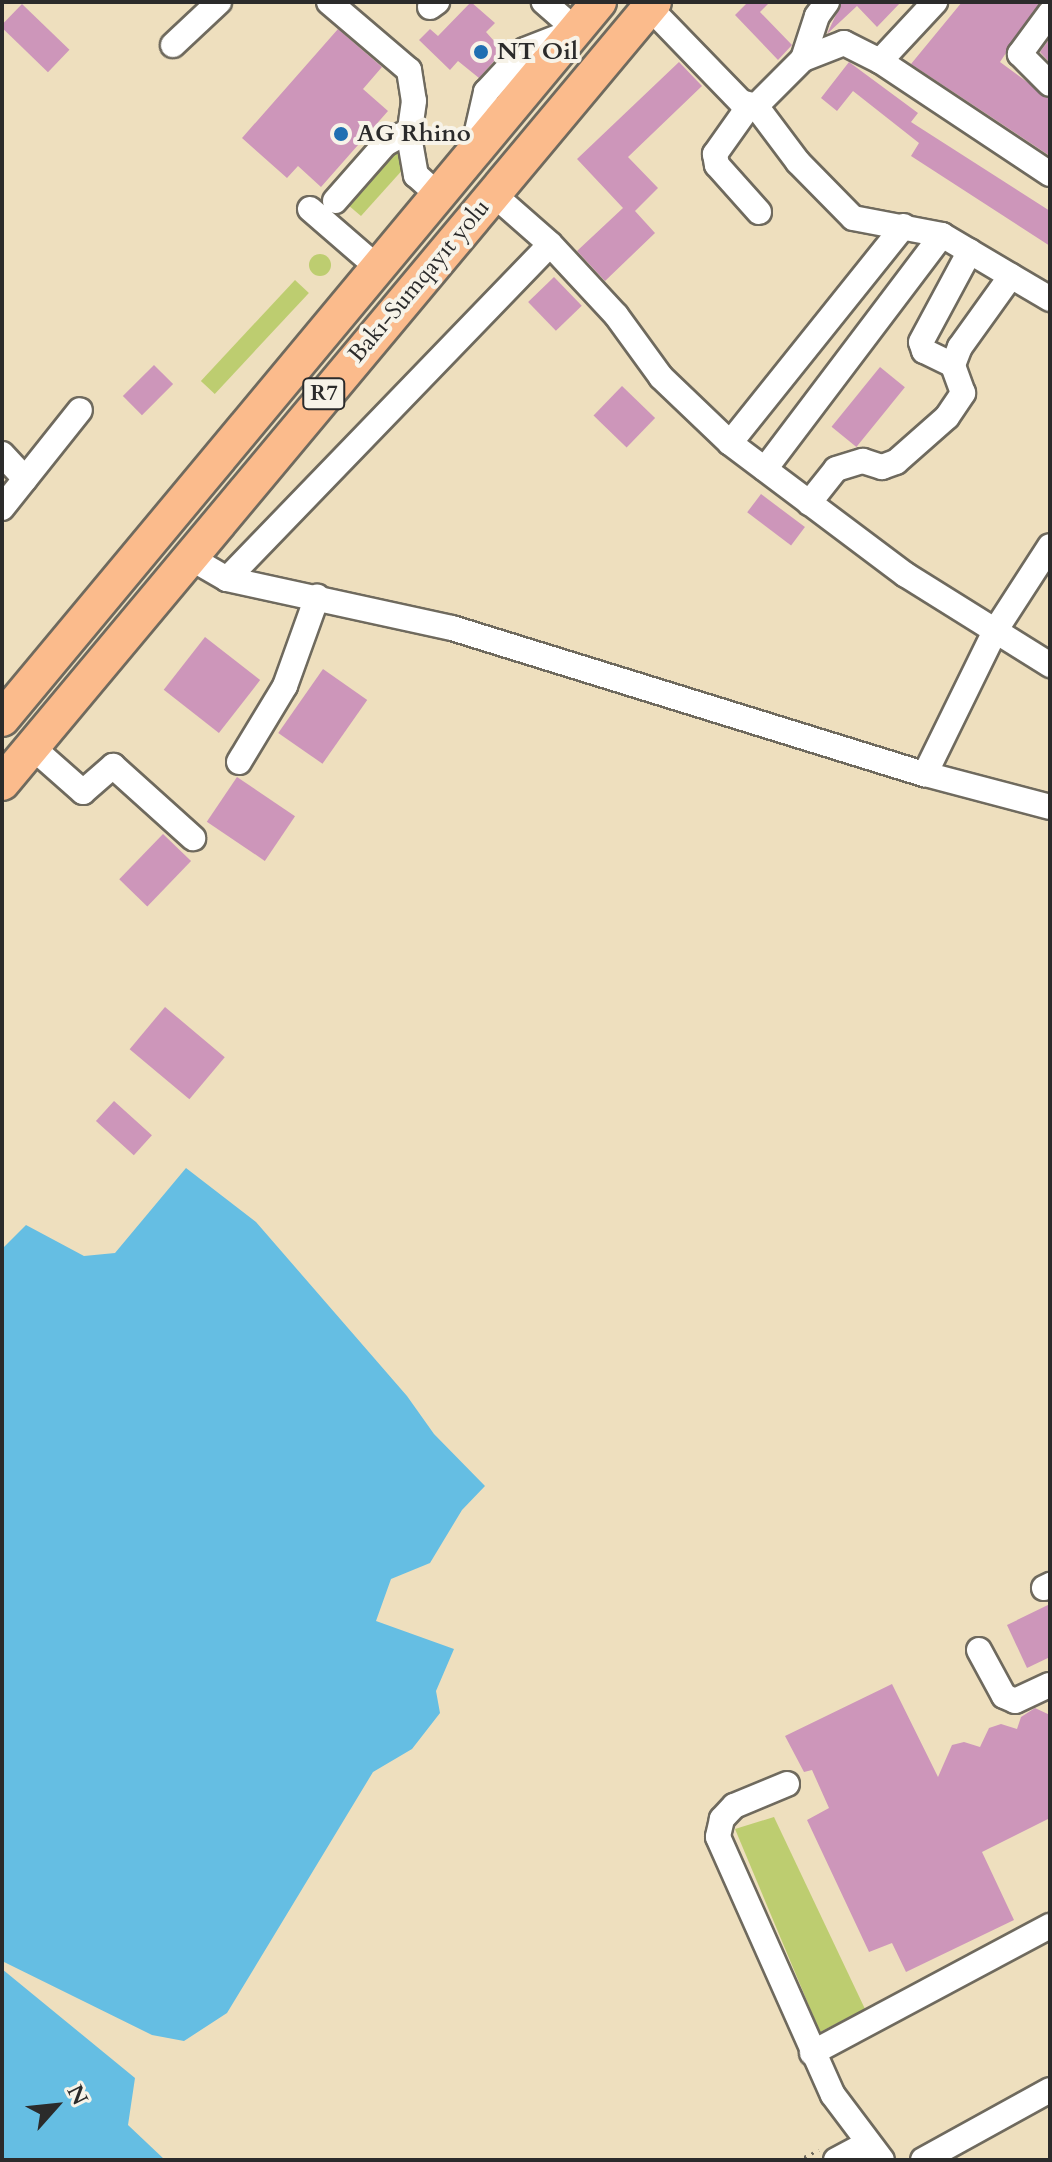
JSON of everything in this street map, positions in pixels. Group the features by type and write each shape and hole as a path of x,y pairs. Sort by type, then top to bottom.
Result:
{"highway":[{"name":"Bakı-Sumqayıt yolu","path":"6,706 599,2"},
{"name":"Bakı-Sumqayıt yolu","path":"2,783 652,5"}],"lane":[{"path":"173,45 219,2"},
{"path":"329,2 409,70 414,101 409,136 412,167 437,194"},
{"path":"544,2 576,30"},
{"path":"803,59 827,2"},
{"path":"880,61 935,2"},
{"path":"652,5 752,106 798,162 853,218 868,225 904,226 942,235 1050,299"},
{"path":"1050,13 1020,54 1050,84"},
{"path":"759,212 717,165 715,154 752,106 803,59 844,43 880,61 1050,174"},
{"path":"335,201 385,144 395,136 409,136"},
{"path":"492,193 550,244 616,315 661,377 730,443 906,575 1050,665"},
{"path":"310,209 377,267"},
{"path":"730,443 904,226"},
{"path":"765,469 942,235"},
{"path":"227,579 550,244"},
{"path":"809,503 836,469 863,461 882,467 920,444 963,393 953,365 924,351 921,342 970,251"},
{"path":"953,365 1011,276"},
{"path":"2,508 80,410"},
{"path":"2,454 25,479"},
{"path":"925,774 995,631 1050,546"},
{"path":"189,557 227,579 452,628 925,774 1050,807"},
{"path":"239,762 285,686 317,597"},
{"path":"32,747 83,792 113,766 193,838"},
{"path":"979,1650 1004,1696 1015,1701 1050,1685"},
{"path":"787,1784 734,1806 722,1819 718,1837 812,2053 844,2115 874,2152 836,2160"},
{"path":"812,2053 1050,1926"},
{"path":"923,2160 1050,2090"}],"green space":[{"path":"400,147 406,166 361,216 348,205"},
{"path":"320,254 328,257 331,265 328,273 320,276 312,273 309,265 312,257"},
{"path":"295,280 309,293 215,394 201,381"},
{"path":"774,1817 865,2009 820,2032 735,1829"}],"water":[{"path":"186,1168 256,1222 407,1396 434,1434 485,1486 462,1510 430,1563 391,1579 376,1621 454,1649 436,1691 440,1713 412,1749 373,1772 227,2013 184,2041 152,2035 2,1961 2,1249 26,1225 84,1256 115,1253"},
{"path":"2,1969 135,2078 128,2125 165,2160 2,2160"}],"building":[{"path":"471,2 495,23 486,32 503,51 479,78 458,61 450,70 419,40 430,29 438,36"},
{"path":"748,2 770,2 760,12 792,45 778,60 735,15"},
{"path":"842,2 901,2 877,27 857,6 827,34"},
{"path":"962,2 1040,2 1000,62 1050,99 1050,156 911,64"},
{"path":"22,4 69,50 48,72 2,28"},
{"path":"338,29 382,67 363,89 388,111 321,187 298,166 287,178 242,138"},
{"path":"1050,38 1050,63 1040,52"},
{"path":"679,62 702,86 628,157 658,188 635,211 655,233 605,281 577,251 623,208 577,159"},
{"path":"849,62 918,113 911,122 1050,211 1050,246 911,156 919,143 853,91 837,111 821,98"},
{"path":"554,277 582,306 556,331 528,302"},
{"path":"154,365 173,384 142,415 123,396"},
{"path":"880,367 905,387 856,447 832,427"},
{"path":"622,386 655,418 627,447 594,415"},
{"path":"761,494 805,527 791,545 747,512"},
{"path":"205,637 260,680 219,733 164,690"},
{"path":"323,669 367,700 322,764 278,733"},
{"path":"237,777 295,816 265,861 207,822"},
{"path":"163,834 191,861 147,906 119,879"},
{"path":"165,1007 225,1057 189,1099 130,1049"},
{"path":"114,1101 152,1135 134,1155 96,1121"},
{"path":"1050,1604 1050,1657 1027,1668 1007,1625"},
{"path":"892,1684 938,1777 952,1745 964,1742 980,1747 989,1728 1001,1724 1017,1729 1021,1717 1035,1708 1050,1715 1050,1818 982,1852 1014,1920 906,1972 892,1943 869,1952 807,1820 829,1808 812,1770 804,1772 785,1736"}],"place":[{"name":"NT Oil","path":"481,52"},
{"name":"AG Rhino","path":"341,134"}]}
